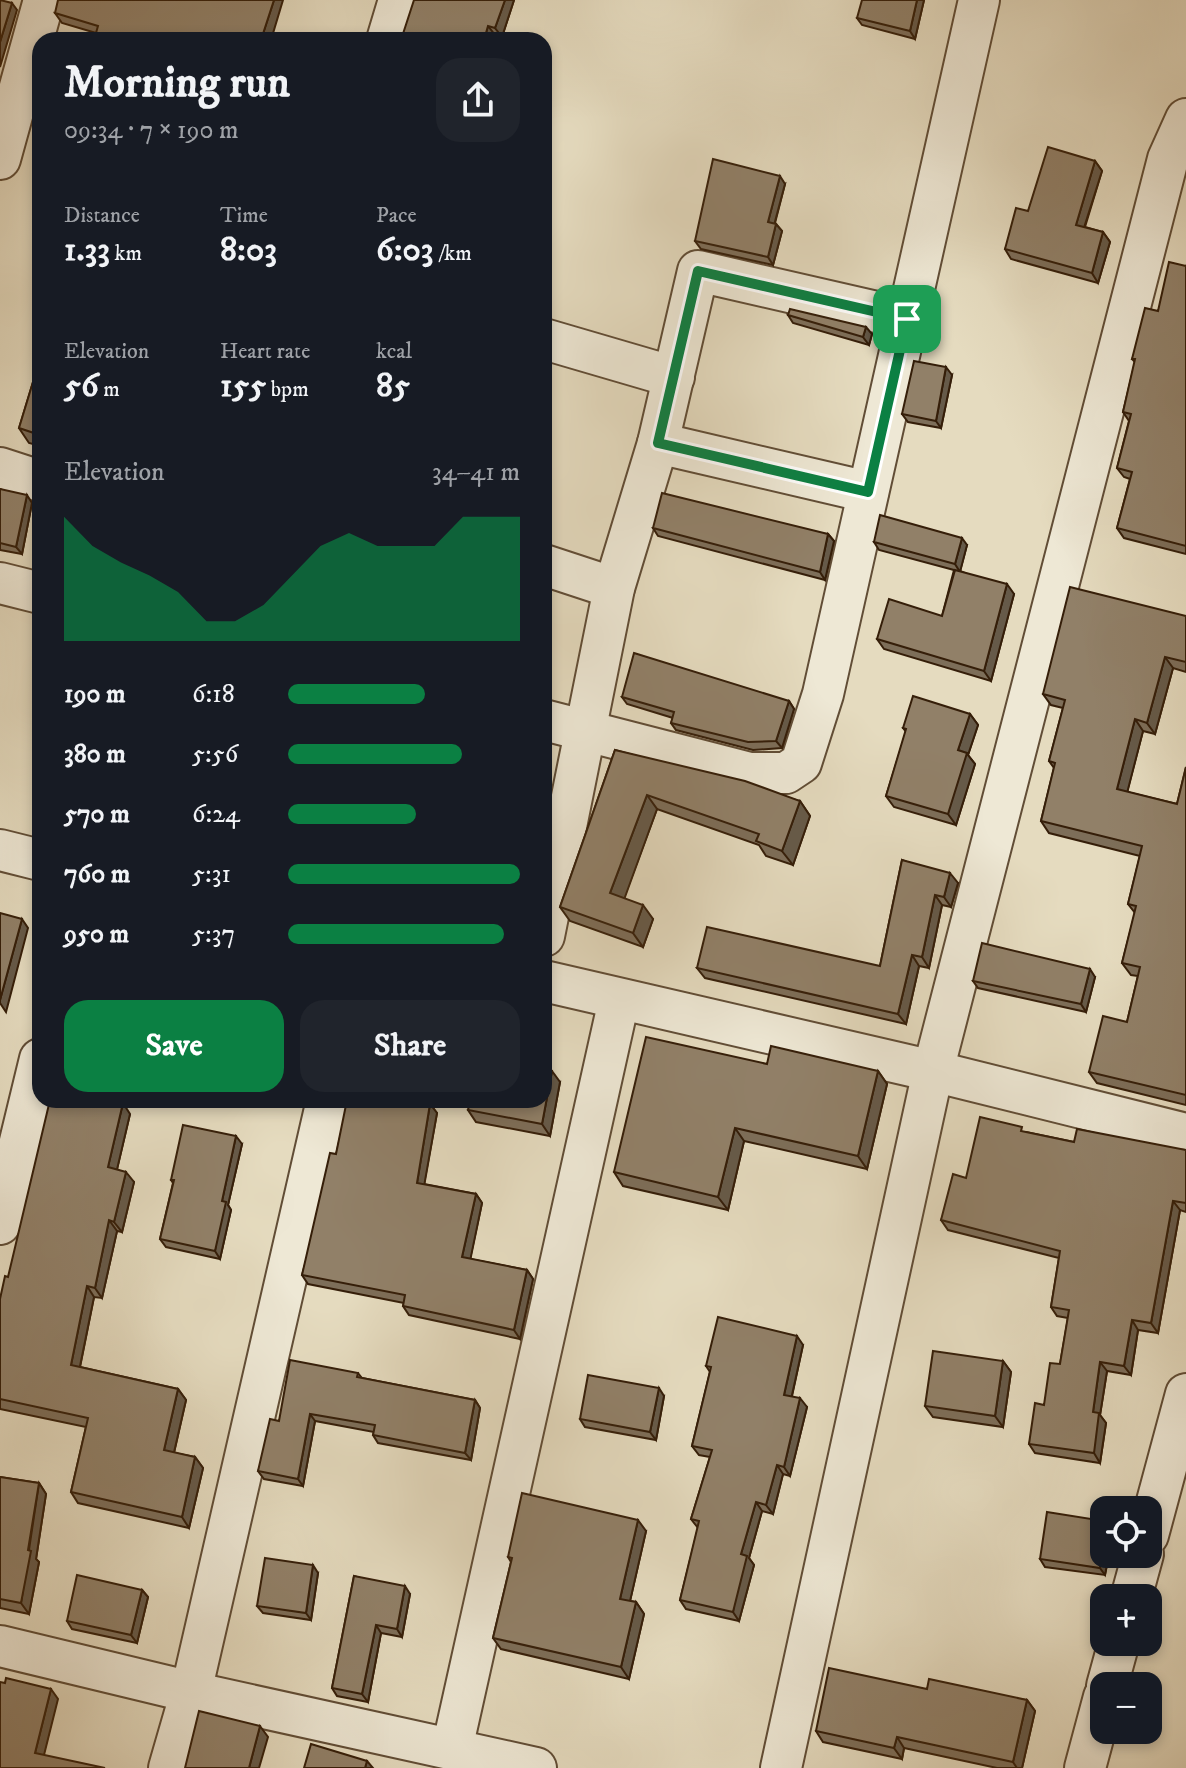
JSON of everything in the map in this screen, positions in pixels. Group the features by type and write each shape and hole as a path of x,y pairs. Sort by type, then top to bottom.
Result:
{"street":[{"path":"37,32 44,0"},
{"path":"389,32 399,0"},
{"path":"552,722 750,773 786,773 801,763 823,694 979,0"},
{"path":"0,159 17,122 32,54"},
{"path":"781,1768 933,1071 1168,159 1186,119"},
{"path":"552,895 614,588 658,443 698,271 907,319"},
{"path":"552,341 674,377"},
{"path":"658,443 868,492"},
{"path":"0,468 32,478"},
{"path":"552,568 614,588"},
{"path":"0,583 32,591"},
{"path":"0,850 32,858"},
{"path":"552,983 933,1071 1186,1134"},
{"path":"452,1749 619,1000"},
{"path":"0,1224 32,1092"},
{"path":"169,1768 191,1692 325,1108"},
{"path":"1159,1496 1186,1394"},
{"path":"0,1646 191,1692 536,1768"},
{"path":"1085,1768 1091,1744"}],"building":[{"path":"0,0 12,3 0,42"},
{"path":"58,0 274,0 264,32 96,32 98,26 55,13"},
{"path":"414,0 505,0 495,28 488,26 486,32 404,32"},
{"path":"862,0 917,0 910,31 857,18"},
{"path":"1048,147 1095,161 1076,225 1103,232 1092,273 1005,249 1016,208 1028,211"},
{"path":"713,159 780,176 768,222 776,224 768,257 695,241"},
{"path":"1169,262 1186,266 1186,546 1117,528 1132,472 1117,468 1131,414 1123,412 1135,359 1132,359 1145,308 1158,311"},
{"path":"790,309 866,327 863,337 788,315"},
{"path":"914,361 946,367 936,421 902,414"},
{"path":"32,385 32,432 19,428"},
{"path":"0,489 27,495 16,547 0,543"},
{"path":"662,493 828,534 820,572 653,528"},
{"path":"880,515 962,538 955,564 874,542"},
{"path":"955,570 1007,584 984,671 877,639 889,599 942,616"},
{"path":"1070,587 1186,616 1186,662 1165,657 1147,723 1135,719 1117,789 1177,804 1186,767 1186,1095 1089,1072 1103,1016 1127,1022 1140,967 1122,963 1136,906 1128,904 1142,846 1041,821 1055,763 1049,761 1065,700 1043,694"},
{"path":"634,653 789,701 776,741 748,742 671,723 674,712 622,697"},
{"path":"913,696 970,714 958,750 967,753 948,814 886,796"},
{"path":"615,750 745,781 800,801 782,851 756,841 759,834 647,795 610,893 643,905 633,933 560,907"},
{"path":"902,860 950,873 944,897 935,895 922,957 912,955 898,1014 697,968 707,927 880,966"},
{"path":"0,913 22,919 0,1000"},
{"path":"982,943 1090,969 1081,1004 973,981"},
{"path":"646,1037 767,1064 771,1046 878,1071 858,1156 735,1128 718,1197 614,1172"},
{"path":"48,1108 122,1108 108,1167 126,1172 114,1222 109,1220 95,1288 87,1286 71,1365 178,1389 164,1450 195,1457 182,1517 71,1492 88,1418 0,1399 0,1299 5,1276 8,1277"},
{"path":"345,1108 429,1108 417,1183 476,1194 462,1257 527,1270 514,1330 403,1306 405,1295 302,1275 330,1153 336,1154"},
{"path":"468,1108 545,1108 542,1124"},
{"path":"980,1117 1022,1127 1021,1131 1074,1142 1077,1129 1186,1150 1186,1203 1173,1201 1151,1323 1132,1320 1124,1366 1100,1362 1093,1412 1099,1413 1094,1453 1029,1444 1035,1403 1044,1405 1050,1363 1060,1364 1069,1310 1051,1307 1060,1251 941,1220 953,1174 966,1178"},
{"path":"183,1125 236,1136 215,1251 160,1239"},
{"path":"718,1317 797,1336 784,1395 800,1398 784,1467 777,1465 766,1505 756,1502 741,1554 747,1556 733,1612 680,1600 699,1521 691,1519 712,1450 692,1446 711,1367 706,1366"},
{"path":"933,1351 1003,1361 995,1416 925,1406"},
{"path":"290,1360 358,1373 357,1377 475,1400 465,1453 373,1435 375,1425 310,1414 298,1479 258,1471 270,1419 279,1421"},
{"path":"588,1375 659,1388 650,1432 580,1419"},
{"path":"0,1477 39,1483 21,1603 0,1599"},
{"path":"522,1493 638,1520 620,1599 636,1602 621,1667 493,1638 512,1558 508,1557"},
{"path":"1047,1512 1090,1519 1090,1566 1040,1559"},
{"path":"265,1558 313,1565 306,1613 257,1606"},
{"path":"77,1575 142,1590 131,1635 67,1621"},
{"path":"354,1576 405,1586 397,1629 376,1625 362,1694 332,1688"},
{"path":"829,1668 927,1689 929,1679 1027,1700 1013,1762 897,1737 894,1748 816,1731"},
{"path":"6,1678 51,1689 35,1753 105,1768 0,1768 0,1682 5,1683"},
{"path":"199,1711 260,1726 249,1768 185,1768"},
{"path":"311,1744 367,1761 365,1768 304,1768"}],"route":[{"path":"698,271 907,319 868,492 658,443 698,271"}]}
